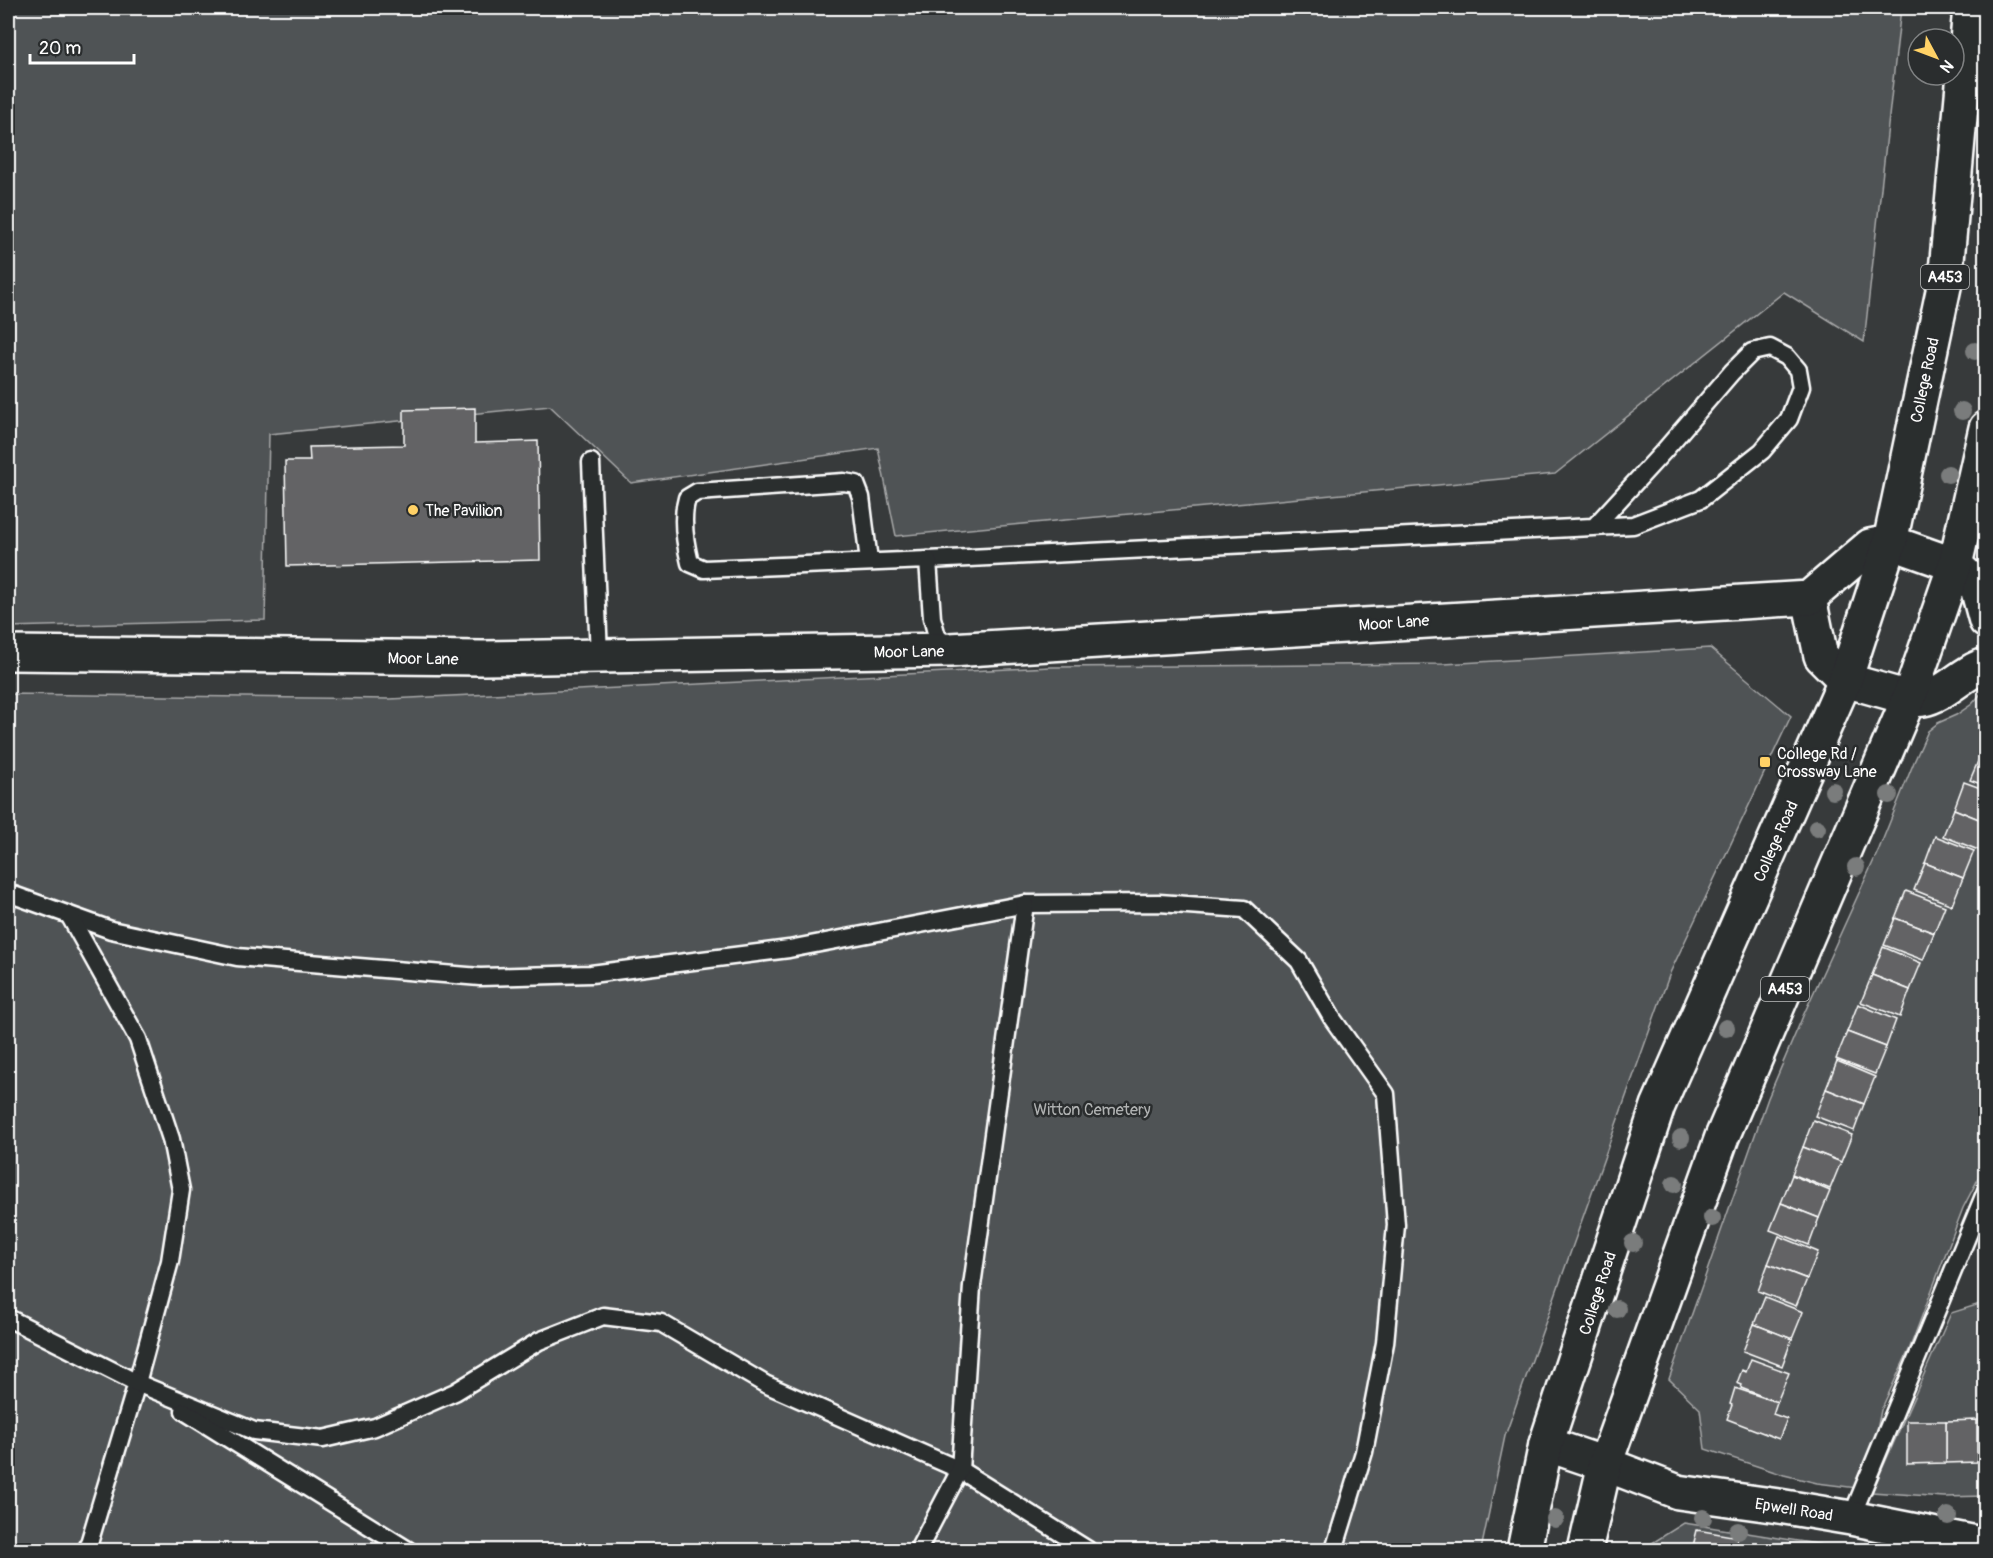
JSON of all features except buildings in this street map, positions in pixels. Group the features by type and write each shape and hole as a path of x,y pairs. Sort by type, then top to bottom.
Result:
{"main road":[{"name":"College Road","path":"1524,1551 1546,1444 1658,1106 1845,680 1890,542 1945,282 1970,8"},
{"name":"A453","path":"1585,1551 1605,1464 1722,1137 1909,698 1955,565 1986,428"},
{"path":"1986,621 1976,585 1955,565 1890,542 1870,546 1809,598 1821,656 1845,680 1909,698 1923,699 1986,665"},
{"name":"Moor Lane","path":"8,652 483,658 950,650 1809,598"},
{"name":"Epwell Road","path":"1546,1444 1677,1492 1851,1518 1986,1545"}],"lane":[{"path":"869,561 861,497 856,484 844,482 697,492 687,498 684,508 686,546 690,563 704,569 928,560 1594,527 1633,525 1701,499 1762,451 1789,419 1801,387 1798,370 1787,357 1770,348 1752,352 1594,527"},
{"path":"591,462 599,656"},
{"path":"928,560 932,618 937,636 950,650"},
{"path":"8,893 111,930 237,957 480,977 591,974 789,949 1025,904 1159,903 1244,909 1299,961 1332,1017 1386,1094 1396,1225 1385,1343 1364,1452 1334,1551"},
{"path":"918,1551 960,1470 972,1286 1025,904"},
{"path":"69,915 138,1039 171,1139 181,1190 170,1261 137,1383 87,1551"},
{"path":"1851,1518 1986,1191"},
{"path":"8,1318 137,1383 254,1431 323,1439 375,1427 455,1392 539,1341 603,1316 661,1323 765,1384 960,1470 1088,1551"},
{"path":"137,1383 408,1551"}],"green space":[{"path":"8,8 1901,8 1864,342 1784,292 1555,474 896,536 878,448 631,483 550,406 269,434 265,620 8,627"},
{"name":"Witton Cemetery","path":"1710,648 1791,716 1670,973 1505,1436 1481,1550 8,1550 8,694 390,699 1051,667 1444,664"},
{"path":"1985,689 1985,1159 1963,1208 1909,1350 1881,1410 1875,1440 1857,1488 1817,1483 1784,1475 1705,1449 1700,1409 1669,1379 1768,1098 1879,849 1928,731 1972,704"},
{"path":"1985,1279 1985,1496 1944,1497 1872,1492 1951,1313 1980,1304 1982,1280"},
{"path":"1684,1523 1855,1550 1641,1550"}],"place":[{"name":"The Pavilion","path":"413,510"},
{"name":"College Rd / Crossway Lane","path":"1765,762"}]}
